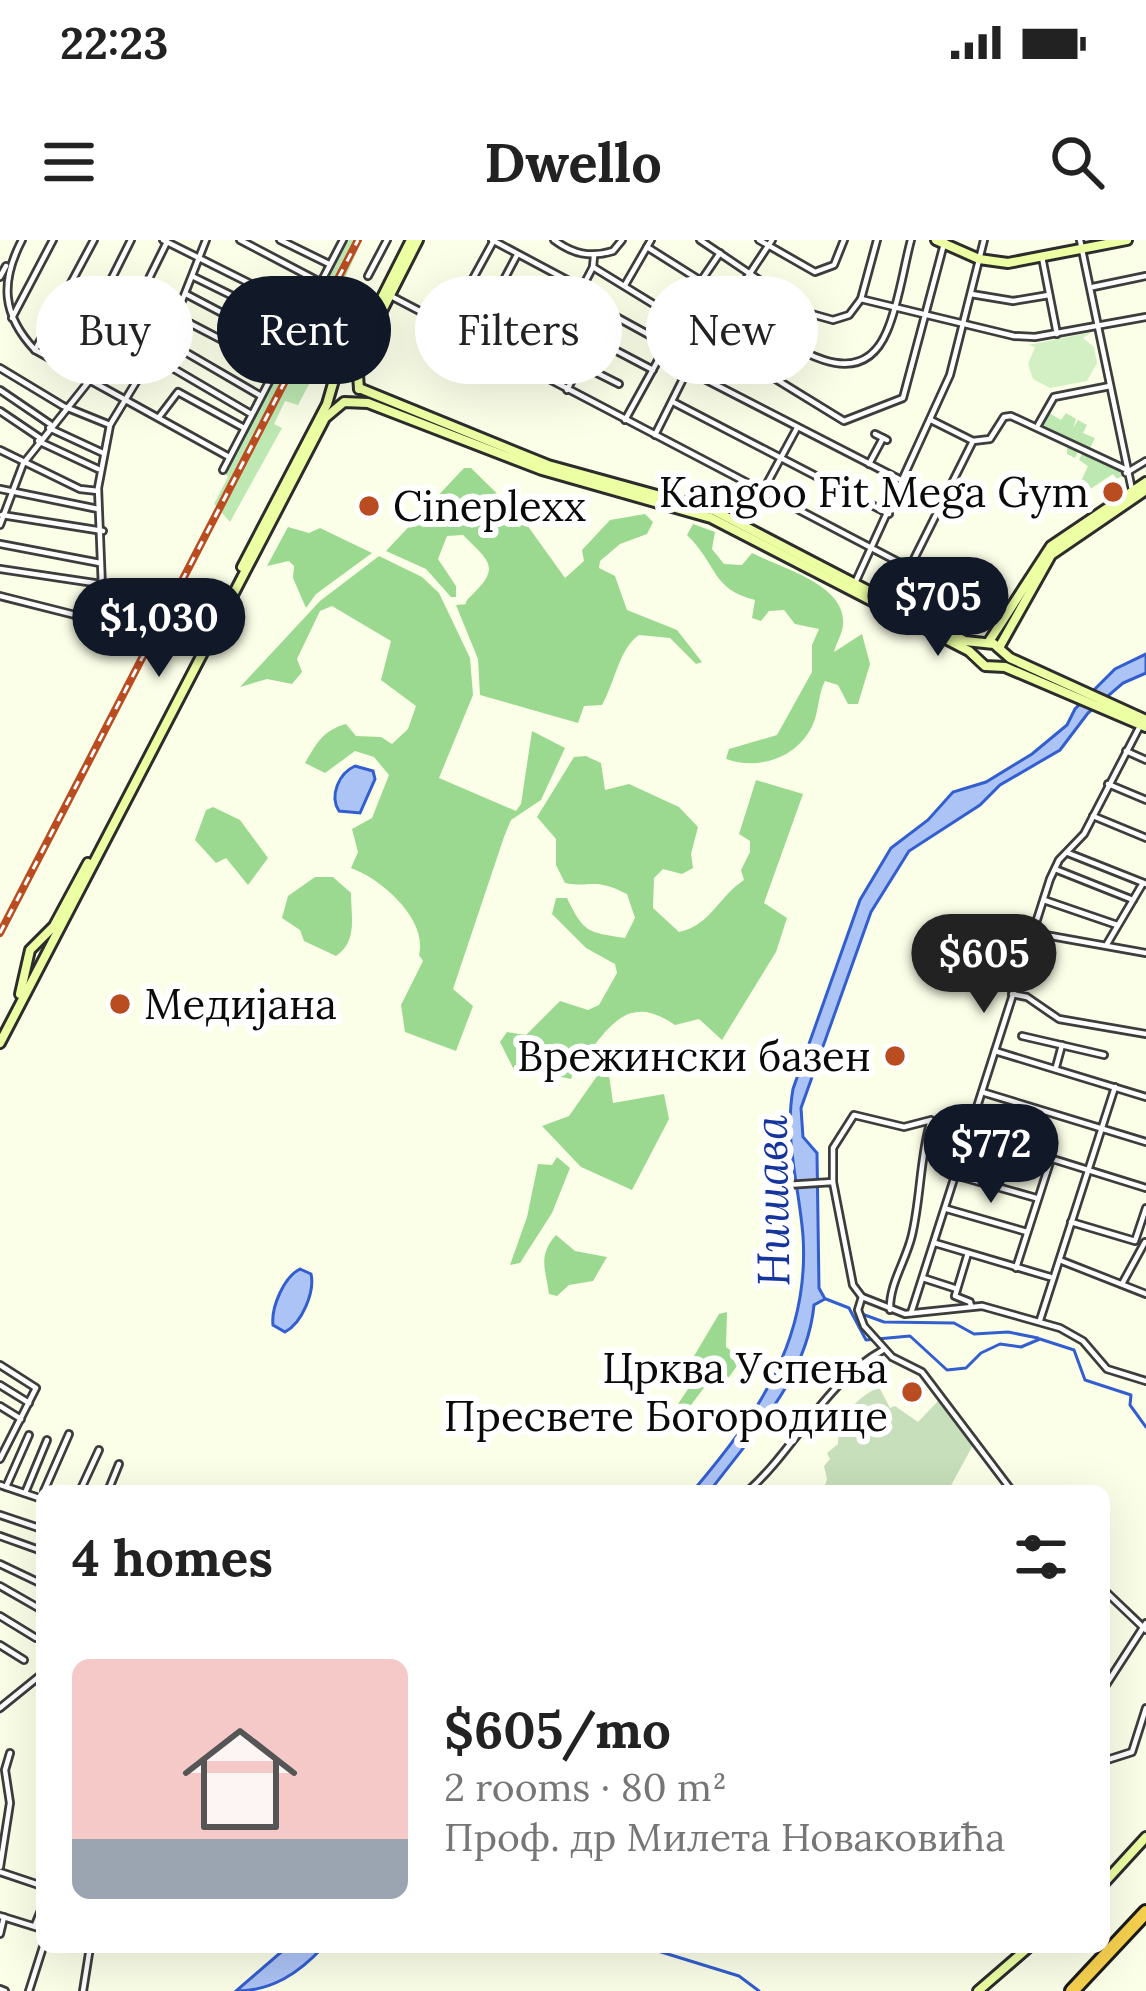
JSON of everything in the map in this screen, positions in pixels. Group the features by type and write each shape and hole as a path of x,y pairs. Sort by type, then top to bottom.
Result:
{"highway":[{"path":"1110,1950 1146,1912"},
{"path":"1082,1991 1146,1922"},
{"path":"1072,1991 1108,1953"}],"main road":[{"path":"391,291 414,240"},
{"path":"391,282 414,240"},
{"path":"942,241 979,259 1007,262 1125,240"},
{"path":"0,1043 41,964 42,949 336,384"},
{"path":"0,1032 22,990 28,952 42,949 325,418 348,401 357,384 548,465 715,511 964,641 1000,650 1061,687"},
{"path":"332,392 542,470 711,518 978,657 983,664 1061,687 1144,722"},
{"path":"978,657 1057,540 1132,490 1146,486"},
{"path":"993,666 1051,555 1146,486"},
{"path":"29,960 41,964"},
{"path":"1110,1876 1146,1837"},
{"path":"978,1991 1022,1953"}],"street":[{"path":"22,240 4,269 6,290 13,318 35,350 94,240"},
{"path":"13,318 53,240"},
{"path":"113,276 131,240"},
{"path":"206,240 194,277 217,288"},
{"path":"240,240 309,276"},
{"path":"280,240 294,243 329,265"},
{"path":"324,276 343,240"},
{"path":"368,276 387,240"},
{"path":"474,276 493,240 559,276"},
{"path":"554,240 576,253 594,256 617,249 622,240"},
{"path":"700,240 756,276"},
{"path":"759,240 804,268 820,272 834,265 844,240"},
{"path":"818,317 842,319 861,299 877,240"},
{"path":"818,361 850,363 879,345 911,240"},
{"path":"854,583 931,420 964,324 984,240"},
{"path":"149,276 165,241 235,276"},
{"path":"785,384 840,420 897,402 904,394 942,241"},
{"path":"747,276 770,243"},
{"path":"625,285 649,244 693,276"},
{"path":"1081,245 1132,490"},
{"path":"704,276 720,253"},
{"path":"506,276 518,254"},
{"path":"588,276 594,256"},
{"path":"1042,257 1057,334"},
{"path":"593,267 646,298"},
{"path":"1090,287 1146,276"},
{"path":"970,294 1013,301 1049,295"},
{"path":"861,299 1014,336 1057,334 1146,317"},
{"path":"193,359 261,396"},
{"path":"0,368 110,425"},
{"path":"193,380 251,414"},
{"path":"625,420 646,382"},
{"path":"0,525 23,464 86,384"},
{"path":"92,384 230,457"},
{"path":"0,596 87,618 100,614 99,469 110,425 133,384"},
{"path":"223,470 267,384"},
{"path":"556,384 1005,618"},
{"path":"567,390 570,384"},
{"path":"655,436 682,384"},
{"path":"714,384 903,482"},
{"path":"1038,425 1054,397 1110,386"},
{"path":"0,390 50,426 103,453"},
{"path":"158,420 178,392 244,428"},
{"path":"673,402 889,514"},
{"path":"0,411 39,440 99,469"},
{"path":"931,420 973,441 991,439 1006,416 1038,425 1126,471"},
{"path":"763,491 798,427"},
{"path":"869,464 885,439 874,434"},
{"path":"910,567 973,441"},
{"path":"0,451 80,489 98,491"},
{"path":"1126,471 1146,461"},
{"path":"0,489 98,509"},
{"path":"2,516 103,530"},
{"path":"0,544 103,563"},
{"path":"0,569 101,584"},
{"path":"911,1312 1055,868 1094,816 1144,722"},
{"path":"1126,751 1146,760"},
{"path":"1108,784 1146,800"},
{"path":"1094,816 1146,838"},
{"path":"1068,853 1144,884 1107,944"},
{"path":"1055,868 1133,900"},
{"path":"1044,900 1118,925"},
{"path":"1032,933 1146,953"},
{"path":"1012,994 1028,997 1060,1019 1146,1034"},
{"path":"1022,1036 1104,1055"},
{"path":"1056,1067 1062,1045"},
{"path":"995,1051 1146,1097"},
{"path":"1039,1322 1115,1087"},
{"path":"982,1092 1146,1142"},
{"path":"890,1310 890,1292 912,1235 922,1153 932,1124 928,1120 904,1127 854,1115 832,1148 833,1182 852,1279 862,1297 890,1310 911,1312 995,1308 1072,1333 1107,1370 1146,1381"},
{"path":"969,1133 1146,1188"},
{"path":"1016,1268 1051,1156"},
{"path":"956,1175 1038,1198"},
{"path":"786,1185 833,1182"},
{"path":"945,1208 1028,1232"},
{"path":"1071,1222 1135,1240 1146,1208"},
{"path":"934,1242 1050,1277"},
{"path":"1122,1284 1145,1242"},
{"path":"968,1253 955,1296 971,1307"},
{"path":"1060,1260 1146,1294"},
{"path":"922,1278 957,1289"},
{"path":"862,1297 859,1314 883,1350 922,1372 1007,1485"},
{"path":"753,1485 805,1423 883,1350"},
{"path":"0,1365 36,1388 3,1445 0,1459"},
{"path":"0,1385 29,1403"},
{"path":"0,1406 21,1419"},
{"path":"47,1485 69,1434"},
{"path":"29,1435 3,1486 36,1495"},
{"path":"25,1493 47,1440"},
{"path":"83,1485 100,1450"},
{"path":"110,1485 119,1464"},
{"path":"0,1515 36,1527"},
{"path":"0,1536 36,1549"},
{"path":"0,1564 36,1581"},
{"path":"0,1586 36,1607"},
{"path":"1110,1595 1145,1627 1110,1679"},
{"path":"0,1616 36,1638"},
{"path":"0,1645 24,1660"},
{"path":"0,1708 36,1679"},
{"path":"1110,1759 1132,1752 1146,1708"},
{"path":"0,1883 10,1803 5,1770 10,1753"},
{"path":"1,1870 36,1884"},
{"path":"0,1934 2,1917 36,1927"},
{"path":"28,1991 41,1953"},
{"path":"83,1991 88,1953"}],"green space":[{"path":"343,240 362,240 346,276 324,276"},
{"path":"1092,332 1083,338 1094,347 1097,363 1087,381 1050,388 1033,379 1028,364 1035,347 1028,345"},
{"path":"268,384 309,384 298,405 285,401 274,424 282,428 230,522 214,504 228,477 223,471"},
{"path":"1050,405 1049,413 1061,420 1066,413 1076,419 1073,428 1078,420 1087,425 1083,433 1095,438 1090,448 1095,459 1125,474 1117,479 1113,474 1072,501 1088,466 1079,460 1084,449 1075,458 1067,454 1067,441 1063,444 1054,435 1047,436 1038,425"},
{"path":"464,468 471,468 522,518 565,578 584,561 582,550 610,520 645,514 653,522 647,534 620,544 600,561 599,568 615,576 627,610 677,630 702,662 696,664 670,638 639,635 622,657 602,705 584,706 578,723 480,695 478,659 456,605 465,604 486,578 485,559 463,535 447,536 438,559 456,586 456,597 451,597 426,569 386,551"},
{"path":"693,524 715,532 712,549 724,564 742,565 752,553 824,589 842,611 834,652 862,634 870,664 858,704 848,704 838,685 825,681 809,732 778,758 752,763 726,759 729,749 777,735 812,672 812,645 819,629 795,624 784,610 769,611 761,621 752,618 755,600 722,583 687,535"},
{"path":"288,527 309,533 320,528 372,553 316,594 306,608 293,578 294,566 289,561 267,566"},
{"path":"379,556 422,577 439,593 470,658 473,695 439,778 516,811 532,731 565,748 541,800 511,820 504,837 453,989 473,1006 456,1051 405,1032 401,1005 423,961 417,928 389,891 351,868 358,852 352,829 372,818 389,775 374,757 355,751 325,773 305,763 326,734 346,724 356,736 381,737 392,744 408,729 416,706 381,680 391,641 332,606 320,611 297,659 302,672 292,684 267,679 240,687 320,601"},
{"path":"574,757 601,763 605,790 629,784 679,807 698,827 691,854 693,868 682,874 663,869 654,878 653,908 679,932 699,924 744,880 741,870 750,841 739,834 756,780 803,794 764,903 787,918 776,952 722,1040 699,1019 675,1025 639,1012 611,1026 571,1079 551,1075 539,1064 517,1076 500,1042 507,1032 526,1035 560,1001 588,1010 599,1005 617,973 615,964 586,948 552,914 556,898 567,898 583,924 602,934 625,938 635,918 627,894 600,884 565,883 556,865 556,839 537,817"},
{"path":"213,807 240,820 268,858 248,885 226,858 216,863 195,840 206,810"},
{"path":"315,877 333,877 351,893 350,936 336,956 304,941 300,930 282,918 288,896"},
{"path":"602,1069 609,1075 613,1103 664,1094 669,1119 632,1190 581,1167 542,1126 569,1116"},
{"path":"557,1157 570,1168 552,1213 520,1263 510,1265 538,1164 552,1165"},
{"path":"556,1235 575,1251 607,1257 593,1281 569,1285 557,1296 549,1294 544,1263"},
{"path":"727,1312 726,1347 742,1359 721,1388 706,1385 691,1405 678,1404 688,1389 680,1366 685,1358 694,1356 719,1314"},
{"path":"879,1387 890,1408 895,1406 918,1422 938,1401 973,1445 951,1485 825,1485 827,1453 838,1444 845,1417"}],"water":[{"path":"1146,654 1146,673 1123,683 1088,713 1060,750 1000,785 980,805 909,851 871,912 801,1108 803,1137 817,1153 819,1288 825,1299 814,1305 801,1357 760,1427 715,1485 698,1485 758,1405 788,1343 798,1309 803,1236 791,1144 793,1089 860,900 891,848 928,820 953,792 986,782 1032,754 1067,725 1075,709 1115,669"},
{"path":"355,766 373,771 375,779 360,813 339,811 337,786"},
{"path":"300,1269 311,1274 309,1298 297,1322 285,1332 273,1325 274,1310 284,1285"},
{"path":"280,1953 317,1953 284,1979 236,1991"}],"waterway":[{"path":"826,1299 849,1308 866,1340 910,1336 947,1370 966,1368 981,1353 1000,1344 1021,1347 1040,1339 1074,1350 1085,1380 1131,1395 1130,1405 1146,1427"},
{"path":"862,1314 884,1322 954,1323 974,1334 1008,1332 1038,1338"},
{"path":"0,1712 36,1683"},
{"path":"664,1953 739,1976 759,1991"}],"railway":[{"path":"0,933 358,240"}],"place":[{"name":"Kangoo Fit Mega Gym","path":"1113,492"},
{"name":"Cineplexx","path":"369,506"},
{"name":"Медијана","path":"120,1004"},
{"name":"Врежински базен","path":"895,1056"},
{"name":"Црква Успења Пресвете Богородице","path":"912,1392"}],"water label":[{"name":"Нишава","path":"772,1201"}]}
